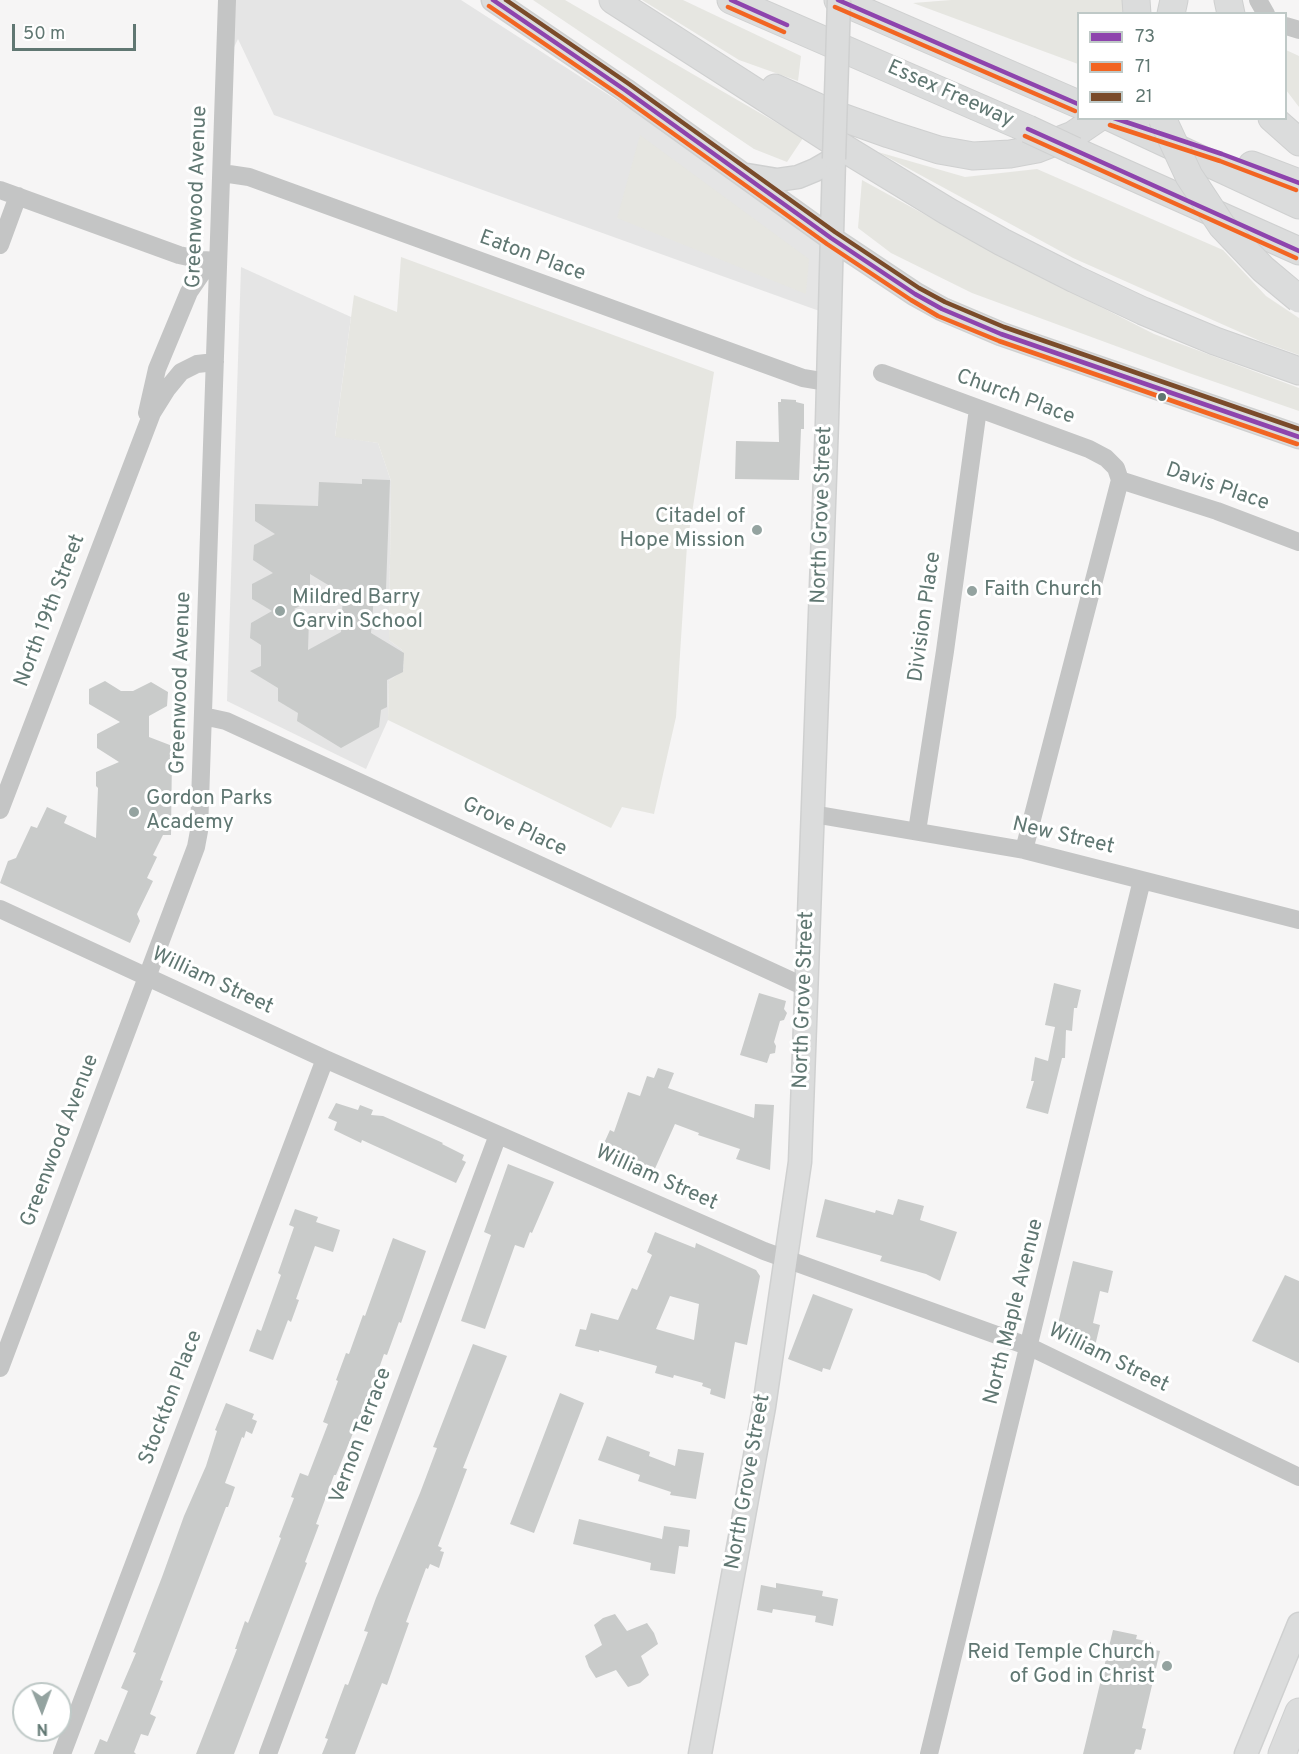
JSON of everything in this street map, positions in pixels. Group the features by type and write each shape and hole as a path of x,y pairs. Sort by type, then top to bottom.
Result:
{"highway":[{"path":"613,0 829,139 1002,242 1151,314 1215,341 1299,371"},
{"name":"Essex Freeway","path":"731,0 1076,150 1299,251"},
{"name":"Essex Freeway","path":"839,0 1077,104"},
{"path":"646,20 751,76 808,103 889,134 950,152 986,156 1037,149 1110,120 1222,154 1299,183"},
{"path":"1287,108 1299,119"},
{"path":"1110,120 1299,205"},
{"path":"1163,120 1189,176 1222,226 1263,270 1299,299"},
{"path":"1274,120 1299,142"},
{"path":"1282,1754 1299,1712"}],"main road":[{"path":"493,0 831,238 915,294 972,322 1299,437"},
{"name":"North Grove Street","path":"700,1754 764,1407 800,1162 839,0"},
{"path":"735,170 757,177 787,179 807,174 834,159"},
{"path":"1246,1754 1299,1624"}],"street":[{"name":"Greenwood Avenue","path":"0,1368 198,839 227,0"},
{"name":"Eaton Place","path":"222,173 249,177 803,378 827,382"},
{"path":"0,190 179,255 218,261"},
{"path":"0,245 18,196"},
{"name":"North 19th Street","path":"144,428 155,375 189,292 204,270 218,261"},
{"name":"North 19th Street","path":"0,810 144,428 159,401 181,372 197,364 215,362"},
{"name":"Church Place","path":"882,373 1089,449 1116,468 1120,480"},
{"name":"Division Place","path":"917,831 978,409"},
{"path":"1024,850 1120,480"},
{"name":"Davis Place","path":"1120,480 1217,511 1299,542"},
{"name":"Grove Place","path":"203,716 226,721 805,987"},
{"name":"New Street","path":"813,814 1024,850 1299,920"},
{"name":"North Maple Avenue","path":"929,1754 1142,880"},
{"name":"William Street","path":"0,909 325,1059 785,1259 1030,1347 1299,1477"},
{"name":"Stockton Place","path":"62,1754 325,1059"},
{"name":"Vernon Terrace","path":"268,1754 498,1135"}],"shaded area":[{"path":"233,0 461,0 831,238 825,313 274,115 238,39 225,66"},
{"path":"533,0 565,0 803,138 787,162 754,149"},
{"path":"642,0 683,0 801,56 798,81 739,60"},
{"path":"951,0 1127,0 1128,12 1077,12 1077,64 913,3"},
{"path":"1287,50 1299,56 1299,107 1287,91"},
{"path":"640,135 809,259 806,294 617,218"},
{"path":"878,152 965,177 1037,169 1223,250 1266,296 1299,318 1299,355 1260,341 1073,258"},
{"path":"862,180 991,251 1154,334 1299,388 1299,411 972,293 891,253 858,228"},
{"path":"401,257 714,372 687,545 676,717 654,814 622,807 611,828 388,720 389,681 404,669 402,650 389,640 391,481 378,443 335,437 354,295 397,312"},
{"path":"241,267 351,317 335,436 378,443 391,481 389,640 402,650 404,669 389,681 388,720 366,769 227,701"}],"building":[{"path":"781,399 796,400 804,404 799,480 735,479 736,441 779,442 778,402 781,402"},
{"name":"Mildred Barry Garvin School","path":"362,479 390,480 386,589 374,595 371,633 404,653 403,672 387,680 387,707 381,710 379,727 341,748 297,721 298,713 278,701 278,688 250,671 261,666 261,645 250,638 251,623 272,611 252,599 252,584 273,573 253,560 254,545 275,534 255,521 255,504 318,506 319,482 362,484","holes":["310,574 343,594 341,632 308,650 309,619 294,609 310,601"]},
{"name":"Gordon Parks Academy","path":"105,681 121,691 133,691 151,682 168,692 167,706 149,716 149,737 175,747 172,753 171,835 163,835 153,855 157,857 147,878 153,881 137,914 140,921 130,943 0,883 8,861 16,858 31,826 37,828 47,807 67,816 64,823 96,838 98,788 96,772 119,762 97,748 97,734 120,722 89,704 89,689"},
{"path":"1054,983 1081,990 1077,1008 1074,1008 1072,1031 1066,1030 1065,1058 1062,1058 1048,1114 1026,1108 1034,1081 1031,1081 1035,1057 1048,1061 1055,1027 1045,1025"},
{"path":"759,993 786,1001 784,1009 787,1013 784,1020 780,1021 774,1042 775,1053 770,1054 767,1063 740,1055"},
{"path":"658,1068 674,1073 668,1088 754,1118 755,1104 774,1105 770,1170 736,1159 740,1149 698,1135 699,1133 675,1124 653,1173 601,1150 610,1130 614,1132 628,1092 640,1096 647,1076 654,1078"},
{"path":"336,1103 358,1110 360,1105 373,1110 371,1115 383,1116 464,1155 462,1160 466,1162 456,1183 362,1140 361,1143 334,1130 337,1122 328,1118"},
{"path":"508,1164 554,1182 524,1248 515,1245 485,1329 461,1321 491,1235 484,1232"},
{"path":"825,1199 875,1213 876,1210 893,1215 898,1199 924,1206 920,1220 957,1232 940,1281 926,1274 880,1261 882,1256 816,1237"},
{"path":"295,1209 318,1217 316,1222 340,1230 333,1252 315,1246 296,1299 299,1300 291,1322 288,1320 273,1360 249,1351 257,1329 261,1331 281,1275 278,1273 294,1227 289,1225"},
{"path":"655,1232 695,1248 696,1243 756,1270 760,1276 747,1345 735,1342 725,1399 710,1394 711,1389 702,1386 703,1383 674,1375 673,1378 655,1373 657,1366 599,1350 599,1352 575,1346 580,1329 586,1330 591,1313 618,1320 632,1288 637,1290 652,1255 647,1252","holes":["670,1296 699,1304 694,1340 656,1329"]},
{"path":"393,1238 426,1251 401,1323 399,1322 387,1355 384,1354 356,1434 353,1433 336,1475 334,1475 316,1524 319,1525 305,1562 307,1563 234,1754 196,1754 237,1649 235,1649 245,1621 248,1623 281,1538 279,1537 294,1498 291,1497 300,1473 308,1476 328,1424 323,1422 338,1381 336,1380 346,1353 349,1354 363,1315 365,1316"},
{"path":"1073,1261 1113,1271 1108,1293 1100,1291 1093,1323 1100,1325 1095,1346 1055,1336"},
{"path":"1285,1275 1299,1281 1299,1363 1252,1341"},
{"path":"813,1294 853,1309 830,1370 823,1368 822,1372 788,1359"},
{"path":"473,1344 507,1356 463,1468 467,1469 438,1546 442,1548 440,1551 444,1552 439,1568 430,1564 428,1569 426,1568 406,1622 409,1623 387,1685 382,1683 355,1754 322,1754 328,1739 325,1738 345,1684 348,1685 368,1632 364,1631 376,1598 420,1493 437,1448 433,1447"},
{"path":"560,1393 584,1403 534,1533 510,1524"},
{"path":"226,1403 254,1414 252,1419 257,1421 252,1434 246,1431 244,1438 242,1437 225,1483 235,1487 160,1680 163,1681 150,1714 156,1717 148,1736 141,1734 134,1752 136,1754 94,1754 100,1739 107,1742 128,1691 121,1688 136,1653 133,1652 184,1516 206,1466 217,1431 215,1430"},
{"path":"607,1436 650,1452 649,1456 675,1466 678,1449 704,1453 696,1499 670,1495 671,1492 638,1481 640,1475 598,1460"},
{"path":"579,1519 662,1539 664,1526 690,1530 688,1547 679,1546 675,1574 650,1570 651,1563 573,1544"},
{"path":"776,1583 823,1591 822,1596 838,1599 833,1626 815,1622 816,1616 773,1609 772,1613 757,1610 761,1585 776,1588"},
{"path":"615,1614 627,1631 647,1623 658,1644 641,1656 649,1675 640,1683 628,1687 616,1670 596,1678 585,1656 602,1645 594,1625 603,1618"},
{"path":"1113,1630 1137,1635 1136,1639 1151,1642 1149,1649 1160,1651 1142,1728 1146,1729 1141,1750 1136,1749 1134,1754 1083,1754"}],"transit line":[{"name":"73","path":"493,0 625,90 831,238 915,294 942,309 1001,334 1299,437"},
{"name":"21","path":"506,0 629,84 835,232 919,288 945,302 1004,327 1299,429"},
{"name":"73","path":"731,0 787,25"},
{"name":"73","path":"838,0 1077,104"},
{"name":"71","path":"489,6 621,96 827,244 938,316 999,341 1297,444"},
{"name":"71","path":"728,7 784,32"},
{"name":"71","path":"835,7 1075,111"},
{"name":"73","path":"1120,120 1299,183"},
{"name":"71","path":"1110,125 1220,161 1296,190"},
{"name":"73","path":"1028,129 1299,251"},
{"name":"71","path":"1025,136 1296,258"}],"place":[{"name":"Citadel of Hope Mission","path":"757,530"},
{"name":"Faith Church","path":"972,591"},
{"name":"Mildred Barry Garvin School","path":"280,611"},
{"name":"Gordon Parks Academy","path":"134,812"},
{"name":"Reid Temple Church of God in Christ","path":"1167,1666"}]}
